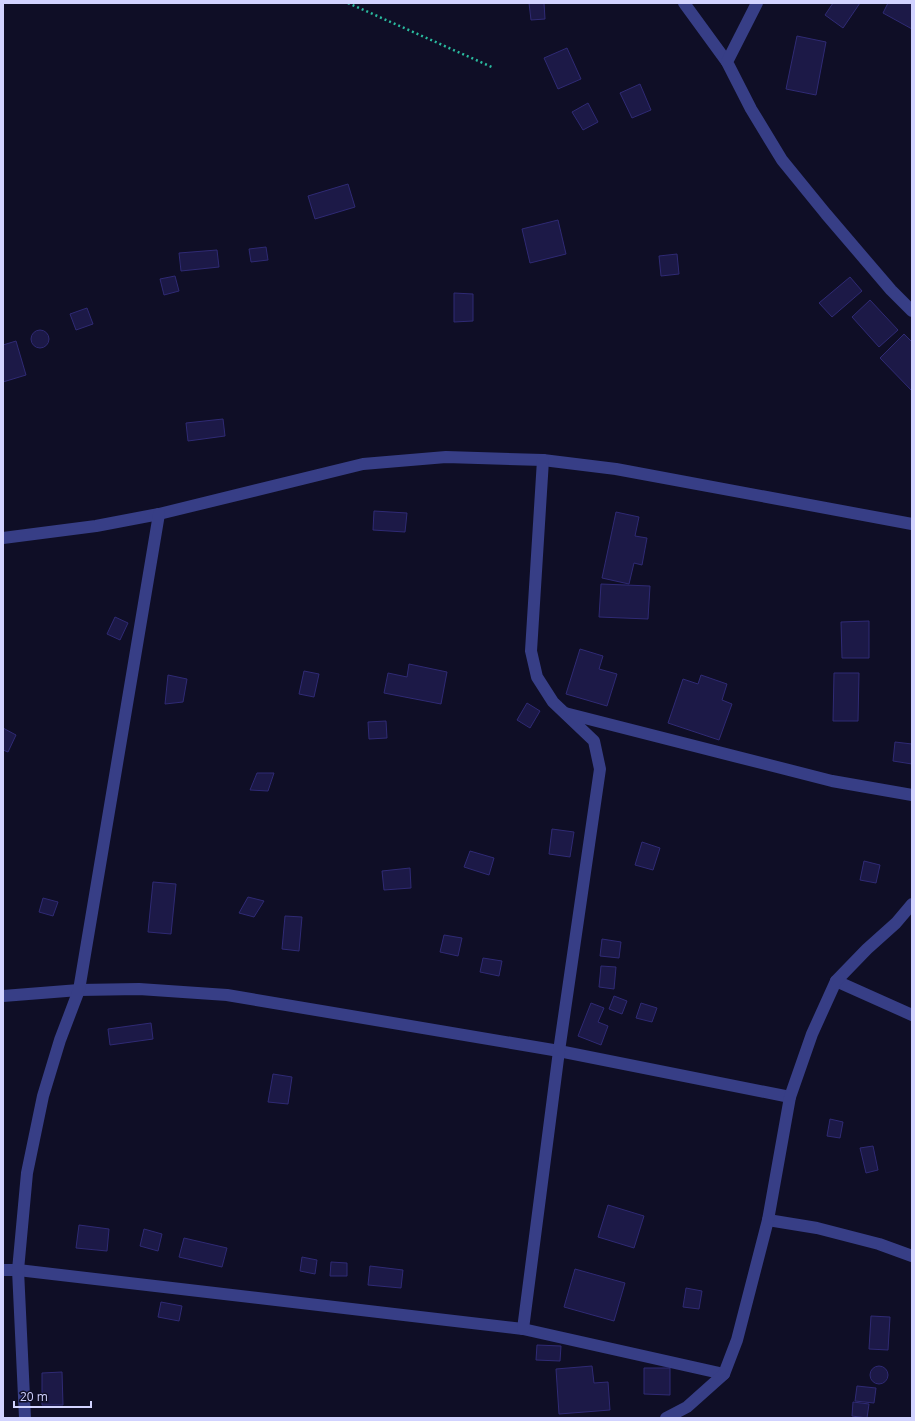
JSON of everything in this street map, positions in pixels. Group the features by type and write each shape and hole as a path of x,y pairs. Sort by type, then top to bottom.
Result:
{"street":[{"path":"684,3 727,62 751,109 782,160 891,290 912,311"},
{"path":"727,62 757,3"},
{"path":"3,538 96,526 159,514 363,464 446,457 543,460 616,469 912,524"},
{"path":"523,1329 559,1052 600,769 594,741 553,702 537,677 531,651 543,460"},
{"path":"24,1418 18,1270 27,1173 42,1103 60,1040 79,990 159,514"},
{"path":"564,712 832,781 912,796"},
{"path":"666,1418 687,1407 724,1374 737,1340 768,1220 790,1097 812,1034 836,981 867,949 896,923 912,904"},
{"path":"836,981 912,1015"},
{"path":"3,996 79,990 139,989 228,995 559,1052 790,1097"},
{"path":"768,1220 817,1228 879,1244 912,1256"},
{"path":"3,1270 18,1270 523,1329 724,1374"}],"path":[{"path":"348,3 494,68"}],"building":[{"path":"529,3 544,3 545,19 531,20"},
{"path":"833,3 860,3 843,28 825,15"},
{"path":"888,3 912,3 912,29 883,13"},
{"path":"797,36 826,42 816,95 786,89"},
{"path":"567,48 581,79 558,89 544,58"},
{"path":"640,84 651,110 632,118 620,93"},
{"path":"588,103 598,122 583,130 572,112"},
{"path":"348,184 355,207 315,219 308,196"},
{"path":"558,220 566,254 530,263 522,229"},
{"path":"266,247 268,260 251,262 249,249"},
{"path":"217,250 219,267 181,271 179,253"},
{"path":"677,254 679,274 661,276 659,256"},
{"path":"175,276 179,291 164,295 160,279"},
{"path":"850,277 862,291 832,317 819,303"},
{"path":"454,293 473,294 473,321 454,322"},
{"path":"870,300 898,330 879,347 852,317"},
{"path":"87,308 93,324 76,330 70,314"},
{"path":"40,330 46,333 49,339 46,345 40,348 34,345 31,339 34,333"},
{"path":"904,334 912,342 912,391 880,358"},
{"path":"16,341 26,375 3,382 3,345"},
{"path":"223,419 225,436 188,441 186,423"},
{"path":"374,511 407,513 405,532 373,530"},
{"path":"616,512 639,517 635,536 647,538 642,565 634,563 629,584 602,578"},
{"path":"601,584 650,586 648,619 599,617"},
{"path":"115,617 128,623 120,640 107,634"},
{"path":"869,621 869,658 842,658 841,622"},
{"path":"580,649 603,656 599,669 617,674 607,706 566,694"},
{"path":"409,664 447,672 441,704 384,693 388,673 407,677"},
{"path":"304,671 319,674 314,697 299,694"},
{"path":"834,673 859,673 858,721 833,721"},
{"path":"168,675 187,679 183,702 165,704"},
{"path":"701,675 727,684 722,700 732,704 719,740 668,723 683,679 698,684"},
{"path":"527,703 540,711 530,728 517,720"},
{"path":"386,721 387,738 369,739 368,722"},
{"path":"3,728 16,735 8,752 3,750"},
{"path":"895,742 912,744 912,764 893,761"},
{"path":"257,773 274,773 268,791 250,790"},
{"path":"552,829 574,832 570,857 549,854"},
{"path":"642,842 660,848 653,870 635,865"},
{"path":"470,851 494,858 489,875 464,867"},
{"path":"864,861 880,865 876,883 860,880"},
{"path":"410,868 411,888 384,890 382,871"},
{"path":"153,882 176,884 171,934 148,932"},
{"path":"248,897 264,901 254,917 239,913"},
{"path":"43,898 58,902 53,916 39,912"},
{"path":"285,916 302,917 299,951 282,949"},
{"path":"444,935 462,938 458,956 440,952"},
{"path":"602,939 621,942 619,958 600,956"},
{"path":"483,958 502,961 499,976 480,972"},
{"path":"601,966 616,967 614,989 599,987"},
{"path":"614,996 627,1001 622,1014 609,1009"},
{"path":"591,1003 604,1008 598,1022 608,1026 601,1045 578,1036"},
{"path":"641,1003 657,1008 652,1022 636,1018"},
{"path":"151,1023 153,1039 110,1045 108,1029"},
{"path":"273,1074 292,1077 288,1104 268,1102"},
{"path":"830,1119 843,1122 840,1138 827,1136"},
{"path":"873,1146 878,1170 866,1173 860,1148"},
{"path":"608,1205 644,1216 634,1248 598,1237"},
{"path":"79,1225 109,1229 107,1251 76,1248"},
{"path":"144,1229 162,1234 158,1251 140,1246"},
{"path":"184,1238 227,1248 222,1267 179,1257"},
{"path":"302,1257 317,1260 315,1274 300,1271"},
{"path":"331,1262 347,1263 347,1276 330,1276"},
{"path":"370,1266 403,1270 401,1288 368,1285"},
{"path":"575,1269 625,1283 614,1321 564,1307"},
{"path":"686,1288 702,1291 699,1309 683,1307"},
{"path":"161,1302 182,1306 179,1321 158,1317"},
{"path":"871,1316 890,1317 888,1350 869,1349"},
{"path":"537,1345 561,1346 560,1361 536,1360"},
{"path":"592,1366 594,1383 608,1382 610,1410 559,1414 556,1369"},
{"path":"879,1366 885,1369 888,1375 885,1381 879,1384 873,1381 870,1375 873,1369"},
{"path":"644,1368 670,1368 670,1395 644,1394"},
{"path":"62,1372 63,1405 42,1405 42,1373"},
{"path":"857,1386 876,1388 874,1403 855,1401"},
{"path":"853,1402 869,1404 867,1418 852,1416"}]}
